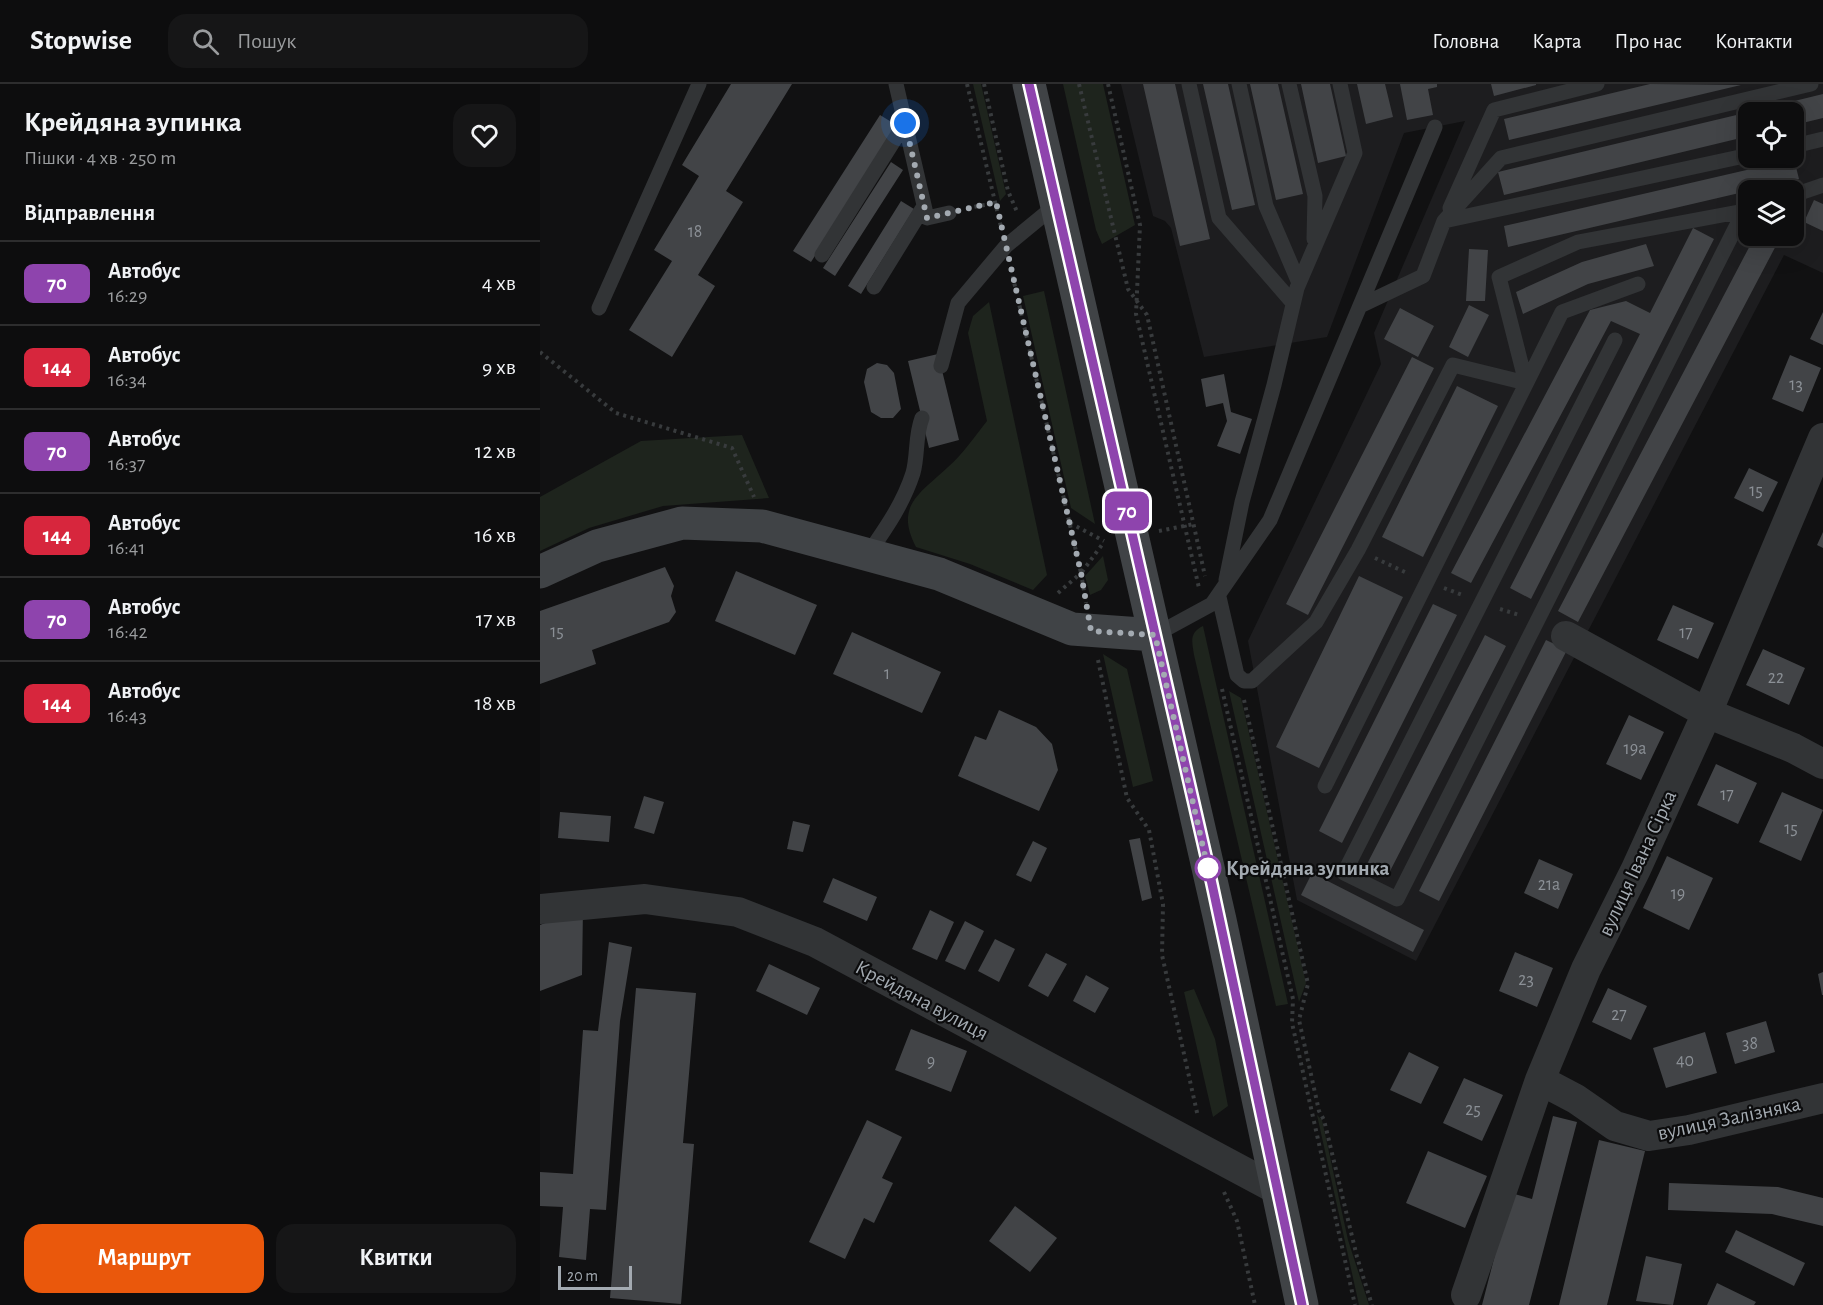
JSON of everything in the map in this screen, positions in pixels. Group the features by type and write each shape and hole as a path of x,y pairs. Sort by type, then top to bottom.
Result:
{"main road":[{"path":"1029,84 1155,635 1302,1305"},
{"path":"540,572 597,546 682,523 762,526 939,573 1072,629 1155,635"}],"street":[{"name":"вулиця Івана Сірка","path":"1466,1295 1540,1080 1586,969 1636,869 1816,470 1823,438"},
{"path":"1566,636 1707,713 1793,748 1823,764"},
{"name":"Крейдяна вулиця","path":"540,909 645,899 738,912 815,942 1278,1190"},
{"name":"вулиця Залізняка","path":"1540,1080 1576,1099 1615,1126 1649,1136 1689,1130 1823,1098"}],"lane":[{"path":"897,84 927,218 949,213"},
{"path":"1189,84 1219,218 1293,303"},
{"path":"1239,84 1266,206 1299,283"},
{"path":"1289,84 1315,196 1314,248"},
{"path":"1340,84 1355,153 1299,283 1242,502 1222,591 1237,675 1244,681 1252,681 1316,622 1358,550 1453,365 1526,383"},
{"path":"1360,306 1423,276 1444,221 1494,110 1597,84"},
{"path":"1444,221 1501,158 1811,84"},
{"path":"599,308 696,85"},
{"path":"822,255 905,123"},
{"path":"1155,635 1203,610 1222,591 1270,520 1435,127"},
{"path":"1804,144 1823,140"},
{"path":"1444,221 1738,157"},
{"path":"1804,192 1823,185"},
{"path":"941,366 958,303 1006,246 1057,204"},
{"path":"874,287 924,206"},
{"path":"1526,383 1499,278 1578,242 1738,212"},
{"path":"1615,340 1344,873 1397,899 1738,228"},
{"path":"1325,786 1562,312 1638,284"},
{"path":"868,554 897,512 914,471 917,433 922,418"}],"path":[{"path":"967,84 1070,523 1127,798 1149,830 1163,904 1162,955 1205,1151"},
{"path":"1107,84 1140,225 1136,314 1203,610"},
{"path":"949,213 996,202"},
{"path":"540,352 616,412 732,448 756,500 745,501"},
{"path":"1050,599 1081,573 1105,541 1070,523"},
{"path":"1221,687 1293,999 1292,1023 1355,1305"},
{"path":"1223,1191 1237,1221 1255,1305"}],"shaded area":[{"path":"973,84 981,84 1006,194 1000,201"},
{"path":"1063,84 1103,84 1135,225 1102,244 1096,230"},
{"path":"1121,84 1823,84 1823,273 1784,255 1416,961 1297,900 1248,641 1381,364 1374,333 1465,121 1404,133 1327,337 1204,357 1171,228 1165,221 1153,216"},
{"path":"1044,291 1095,524 1071,508 1023,296"},
{"path":"989,302 1047,575 1033,590 970,564 916,547 908,520 909,510 920,493 959,456 987,421 968,333 973,316"},
{"path":"742,435 769,498 663,506 589,528 540,551 540,497 641,441"},
{"path":"1103,556 1108,580 1101,590 1090,595 1085,576"},
{"path":"1203,626 1288,1004 1276,1006 1194,655 1193,635"},
{"path":"1103,654 1127,669 1153,781 1133,787"},
{"path":"1229,691 1241,698 1306,983 1299,1002"},
{"path":"1194,989 1215,1039 1228,1106 1213,1117 1184,992"},
{"path":"1317,1115 1322,1120 1348,1240 1369,1305 1359,1305"}],"building":[{"path":"731,84 792,84 726,191 743,202 698,275 715,286 672,357 629,330 672,261 654,250 699,176 682,165"},
{"path":"1143,84 1175,84 1210,239 1180,246"},
{"path":"1203,84 1228,84 1255,205 1232,210"},
{"path":"1250,84 1278,84 1303,194 1276,200"},
{"path":"1301,84 1330,84 1346,156 1318,163"},
{"path":"1357,84 1385,84 1393,117 1366,124"},
{"path":"1400,84 1437,84 1437,87 1428,89 1433,115 1407,120"},
{"path":"1491,84 1536,84 1536,85 1494,96"},
{"path":"1650,84 1741,85 1509,140 1504,119"},
{"path":"1823,94 1823,118 1804,123 1804,102 1790,102"},
{"path":"880,115 898,126 811,262 793,251"},
{"path":"1738,115 1738,139 1504,195 1498,172"},
{"path":"891,162 903,170 835,276 823,268"},
{"path":"1755,168 1796,168 1799,179 1738,180 1738,193 1508,247 1504,226"},
{"path":"1814,200 1823,204 1823,231 1804,222"},
{"path":"901,201 914,209 861,294 848,286"},
{"path":"1693,228 1714,239 1531,599 1510,588 1640,334 1611,321 1471,583 1451,573 1590,310 1626,301 1650,313"},
{"path":"1646,244 1654,266 1588,284 1523,314 1516,292 1582,262"},
{"path":"1750,246 1776,246 1578,622 1558,611"},
{"path":"1469,249 1488,250 1485,301 1466,301"},
{"path":"1469,305 1489,315 1468,357 1449,347"},
{"path":"1400,308 1434,326 1418,357 1384,339"},
{"path":"1823,312 1823,345 1810,339"},
{"path":"938,354 959,440 929,448 908,361"},
{"path":"1790,355 1821,368 1803,412 1772,399"},
{"path":"1412,357 1434,368 1308,615 1286,604"},
{"path":"877,363 887,365 894,373 901,409 893,418 881,418 871,412 864,382 867,369"},
{"path":"1224,374 1231,412 1252,419 1240,454 1217,446 1227,421 1223,403 1206,407 1201,379"},
{"path":"1457,386 1498,406 1423,557 1382,537"},
{"path":"1749,468 1778,482 1763,512 1734,498"},
{"path":"1823,532 1823,548 1817,545"},
{"path":"665,567 674,586 671,596 676,612 669,622 592,650 596,664 540,684 540,611"},
{"path":"736,571 817,605 795,655 715,621"},
{"path":"1359,576 1403,597 1319,768 1276,747"},
{"path":"1433,604 1457,615 1342,843 1319,831"},
{"path":"1673,605 1714,623 1698,659 1657,640"},
{"path":"852,632 941,672 922,713 833,674"},
{"path":"1485,635 1506,646 1388,875 1367,864"},
{"path":"1546,640 1567,650 1439,901 1419,891"},
{"path":"1763,649 1805,668 1789,705 1746,685"},
{"path":"999,710 1036,727 1052,744 1058,770 1039,811 958,776 975,736 986,740"},
{"path":"1629,715 1664,732 1641,780 1606,764"},
{"path":"1716,764 1757,783 1738,824 1697,805"},
{"path":"1782,792 1823,810 1801,861 1759,842"},
{"path":"644,796 664,802 654,834 634,828"},
{"path":"560,812 611,816 609,842 558,838"},
{"path":"793,821 810,825 803,852 787,849"},
{"path":"1140,838 1152,898 1142,901 1129,840"},
{"path":"1033,841 1047,848 1031,882 1016,875"},
{"path":"1667,856 1713,878 1689,930 1643,908"},
{"path":"1539,859 1573,874 1558,909 1524,893"},
{"path":"1312,873 1424,930 1413,952 1301,895"},
{"path":"833,878 877,897 867,921 823,902"},
{"path":"583,908 582,975 540,991 540,925"},
{"path":"930,910 954,922 937,960 912,949"},
{"path":"965,921 984,931 965,970 945,961"},
{"path":"995,939 1015,949 999,982 978,971"},
{"path":"609,942 632,947 620,1021 606,1210 590,1209 586,1260 559,1257 563,1207 540,1206 540,1172 573,1174 583,1030 598,1031"},
{"path":"1515,952 1553,968 1537,1007 1499,991"},
{"path":"1046,953 1067,964 1048,997 1028,986"},
{"path":"769,964 820,988 807,1015 756,991"},
{"path":"1823,972 1823,995 1822,995 1818,974"},
{"path":"1086,975 1109,988 1095,1013 1073,1001"},
{"path":"636,988 696,993 683,1143 694,1144 681,1304 610,1298"},
{"path":"1608,988 1647,1006 1631,1040 1592,1022"},
{"path":"1766,1021 1775,1052 1735,1064 1726,1033"},
{"path":"911,1029 967,1051 951,1092 895,1070"},
{"path":"1705,1032 1717,1073 1666,1088 1653,1048"},
{"path":"1409,1052 1439,1067 1421,1104 1390,1090"},
{"path":"1464,1078 1503,1095 1482,1141 1443,1123"},
{"path":"1553,1116 1577,1122 1529,1305 1482,1305 1511,1193 1532,1199"},
{"path":"867,1120 902,1137 882,1178 893,1183 874,1223 864,1218 845,1259 809,1242"},
{"path":"1599,1140 1645,1151 1607,1305 1559,1305"},
{"path":"1428,1151 1487,1176 1465,1228 1406,1203"},
{"path":"1669,1183 1778,1187 1823,1198 1823,1226 1772,1214 1668,1210"},
{"path":"1015,1206 1057,1238 1030,1272 989,1241"},
{"path":"1736,1230 1805,1263 1794,1286 1725,1252"},
{"path":"1646,1256 1682,1264 1673,1305 1636,1301"},
{"path":"1717,1283 1756,1302 1754,1305 1707,1305"}],"bus line":[{"name":"70","path":"1029,84 1206,856 1302,1305"}],"place":[{"name":"Крейдяна зупинка","path":"1208,868"}],"route":[{"path":"905,123 927,218 996,202 1081,573 1091,631 1155,635 1210,878 1208,868"}]}
